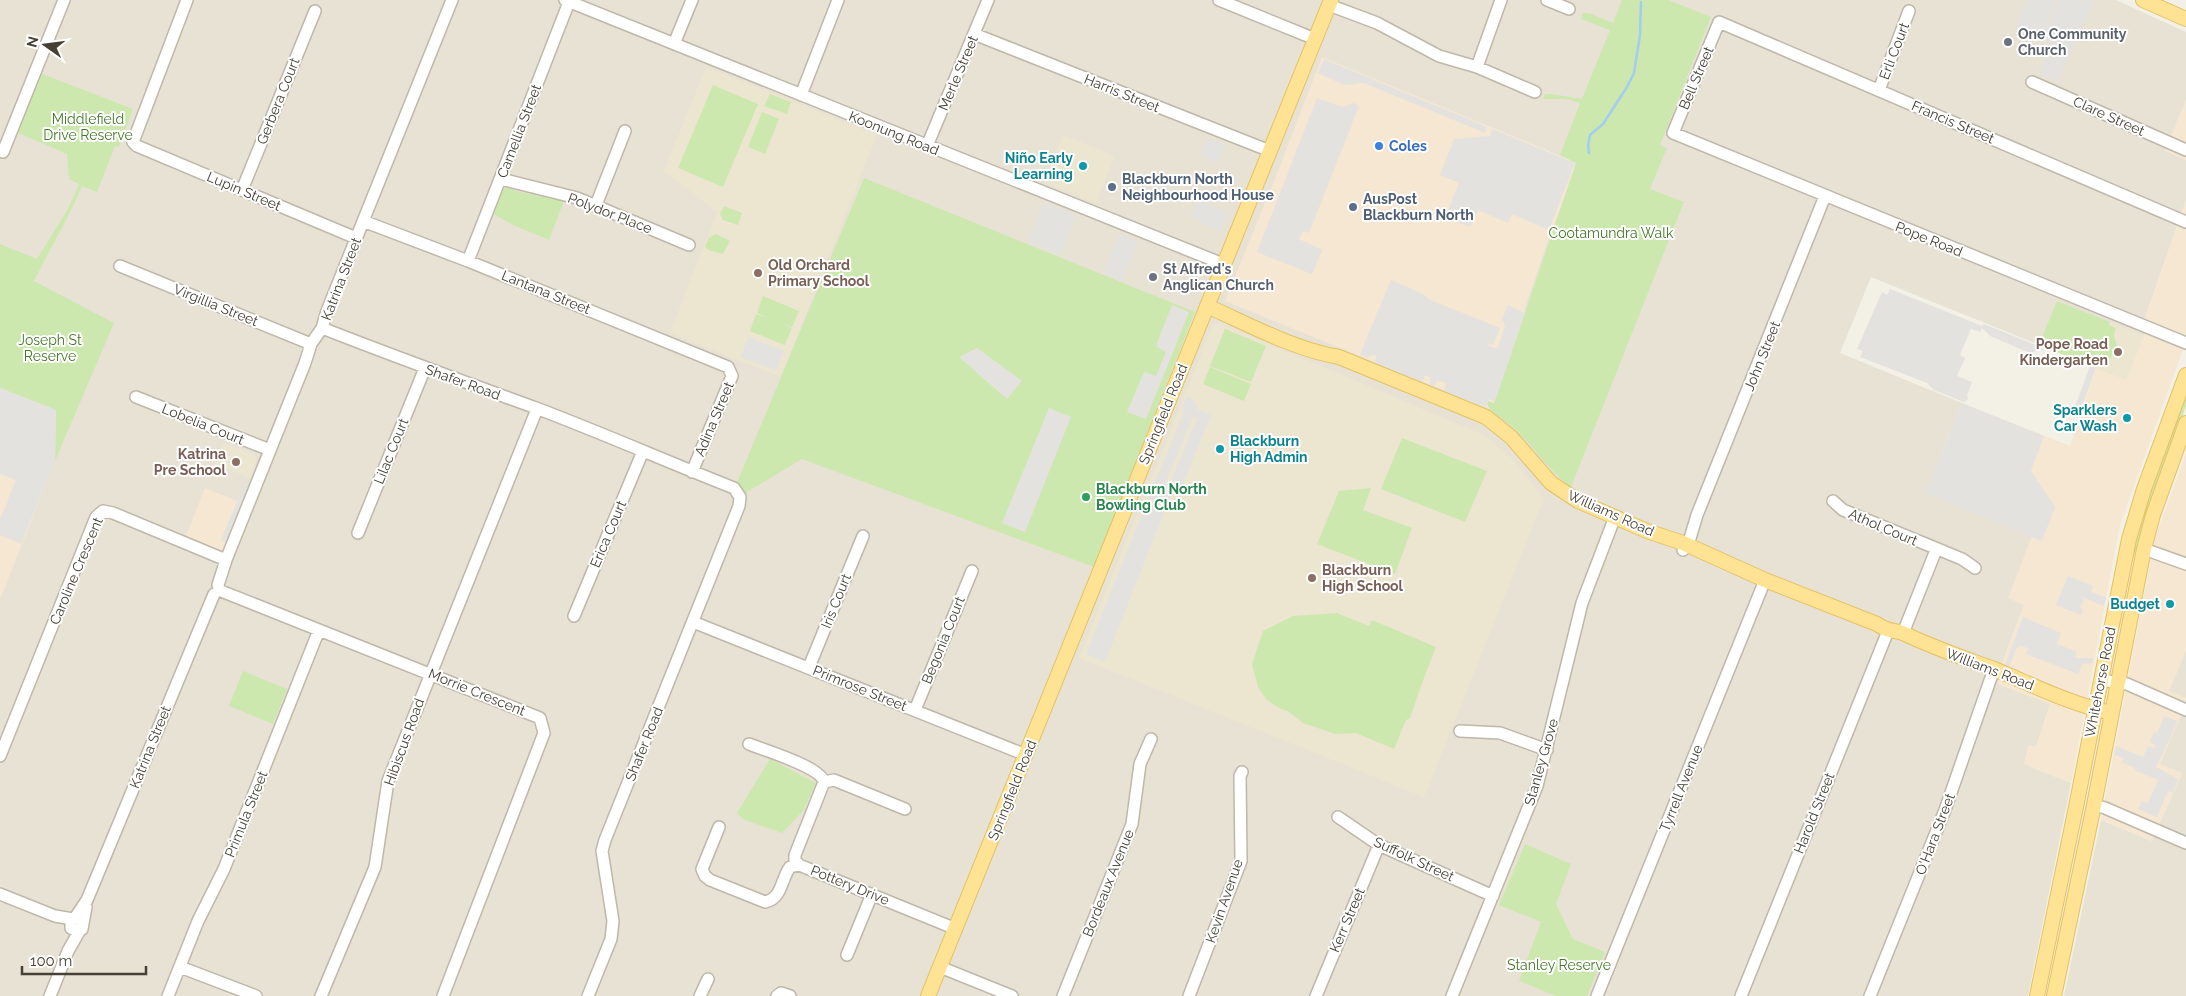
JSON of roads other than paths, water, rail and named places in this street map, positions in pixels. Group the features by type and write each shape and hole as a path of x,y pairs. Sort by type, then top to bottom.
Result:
{"main road":[{"path":"2143,0 2186,20"},
{"name":"Springfield Road","path":"928,996 1330,3"},
{"name":"Williams Road","path":"1207,306 1317,353 1339,357 1357,370 1422,396 1466,418 1496,435 1518,454 1538,481 1564,497 1593,511 1689,549 1724,566 1732,566 1877,624 1888,631 1903,633 2060,697 2111,713"},
{"name":"Whitehorse Road","path":"2037,996 2131,531 2186,375"},
{"name":"Whitehorse Road","path":"2054,996 2094,805 2144,549 2153,515 2186,424"}],"street":[{"path":"3,152 64,0"},
{"name":"Lupin Street","path":"187,0 133,142 137,146 356,238"},
{"name":"Katrina Street","path":"50,996 68,951 76,924 218,590 226,560 311,344 322,328 326,311 452,0"},
{"path":"674,44 692,0"},
{"path":"801,94 838,0"},
{"name":"Merle Street","path":"927,146 988,0"},
{"path":"1219,0 1315,38"},
{"path":"1477,67 1501,0"},
{"path":"1547,0 1569,9"},
{"name":"Koonung Road","path":"567,1 1223,264"},
{"name":"Camellia Street","path":"468,261 501,179 567,1"},
{"path":"1330,3 1377,23 1439,56 1477,67 1535,92"},
{"name":"Gerbera Court","path":"242,190 315,11"},
{"name":"Erli Court","path":"1879,90 1910,11"},
{"name":"Francis Street","path":"1719,22 2186,222"},
{"name":"Bell Street","path":"1673,133 1719,22"},
{"name":"Harris Street","path":"974,34 1270,151"},
{"name":"Clare Street","path":"2032,82 2186,150"},
{"path":"596,205 625,131"},
{"name":"Pope Road","path":"1673,133 2186,343"},
{"name":"Polydor Place","path":"501,179 596,205 689,245"},
{"name":"John Street","path":"1689,549 1698,515 1825,196"},
{"name":"Lantana Street","path":"363,221 468,261 728,367"},
{"name":"Virgillia Street","path":"120,266 311,344"},
{"name":"Shafer Road","path":"322,328 537,409 734,488 746,495 739,506 605,840 602,851 614,921 611,938 588,996"},
{"name":"Adina Street","path":"692,472 732,376 728,367"},
{"name":"Lilac Court","path":"358,533 424,368"},
{"name":"Lobelia Court","path":"136,397 270,450"},
{"name":"Hibiscus Road","path":"321,996 376,867 388,781 537,409"},
{"name":"Erica Court","path":"574,616 643,451"},
{"name":"Athol Court","path":"1833,501 1843,510 1936,550 1962,559 1975,568"},
{"name":"Caroline Crescent","path":"0,756 96,517 103,511 113,513 226,560"},
{"name":"Stanley Grove","path":"1452,996 1537,786 1582,602 1614,519"},
{"name":"Iris Court","path":"810,667 863,536"},
{"path":"2144,549 2186,564"},
{"path":"1903,633 1936,550"},
{"name":"Begonia Court","path":"915,710 972,571"},
{"name":"Tyrrell Avenue","path":"1597,996 1765,580"},
{"name":"Morrie Crescent","path":"218,590 540,718 544,733 443,996"},
{"name":"Primrose Street","path":"693,622 810,667 1026,755"},
{"name":"Primula Street","path":"168,996 198,921 224,869 319,630"},
{"name":"Harold Street","path":"1741,996 1888,631"},
{"name":"O'Hara Street","path":"1870,996 1942,817 1994,669"},
{"path":"2101,680 2130,685 2186,710"},
{"path":"1460,732 1500,733 1547,750"},
{"name":"Bordeaux Avenue","path":"1063,996 1132,824 1140,764 1151,739"},
{"path":"749,744 819,774 824,782 834,780 905,809"},
{"name":"Kevin Avenue","path":"1189,996 1241,861 1240,776 1242,772"},
{"name":"Pottery Drive","path":"824,782 795,855 795,860 799,865 956,929"},
{"path":"2094,805 2186,843"},
{"name":"Suffolk Street","path":"1338,817 1379,845 1493,896"},
{"path":"719,827 702,869 705,876 710,880 765,902 772,901 778,895 790,867 799,865"},
{"name":"Kerr Street","path":"1316,996 1379,845"},
{"path":"0,894 76,924"},
{"path":"846,955 872,894"},
{"path":"180,966 256,996"},
{"path":"940,967 1012,996"},
{"path":"700,996 708,979"},
{"path":"777,996 781,993 790,996"}],"waterway":[{"path":"1589,153 1590,135 1603,124 1634,73 1640,35 1641,2"}],"place":[{"name":"One Community Church","path":"2008,42"},
{"name":"Coles","path":"1379,146"},
{"name":"Niño Early Learning","path":"1083,166"},
{"name":"Blackburn North Neighbourhood House","path":"1112,187"},
{"name":"AusPost Blackburn North","path":"1353,207"},
{"name":"Old Orchard Primary School","path":"758,273"},
{"name":"St Alfred's Anglican Church","path":"1153,277"},
{"name":"Pope Road Kindergarten","path":"2118,352"},
{"name":"Sparklers Car Wash","path":"2127,418"},
{"name":"Blackburn High Admin","path":"1220,449"},
{"name":"Katrina Pre School","path":"236,462"},
{"name":"Blackburn North Bowling Club","path":"1086,497"},
{"name":"Blackburn High School","path":"1312,578"},
{"name":"Budget","path":"2170,604"}],"park label":[{"name":"Middlefield Drive Reserve","path":"88,128"},
{"name":"Cootamundra Walk","path":"1611,233"},
{"name":"Joseph St Reserve","path":"50,348"},
{"name":"Stanley Reserve","path":"1559,965"}]}
